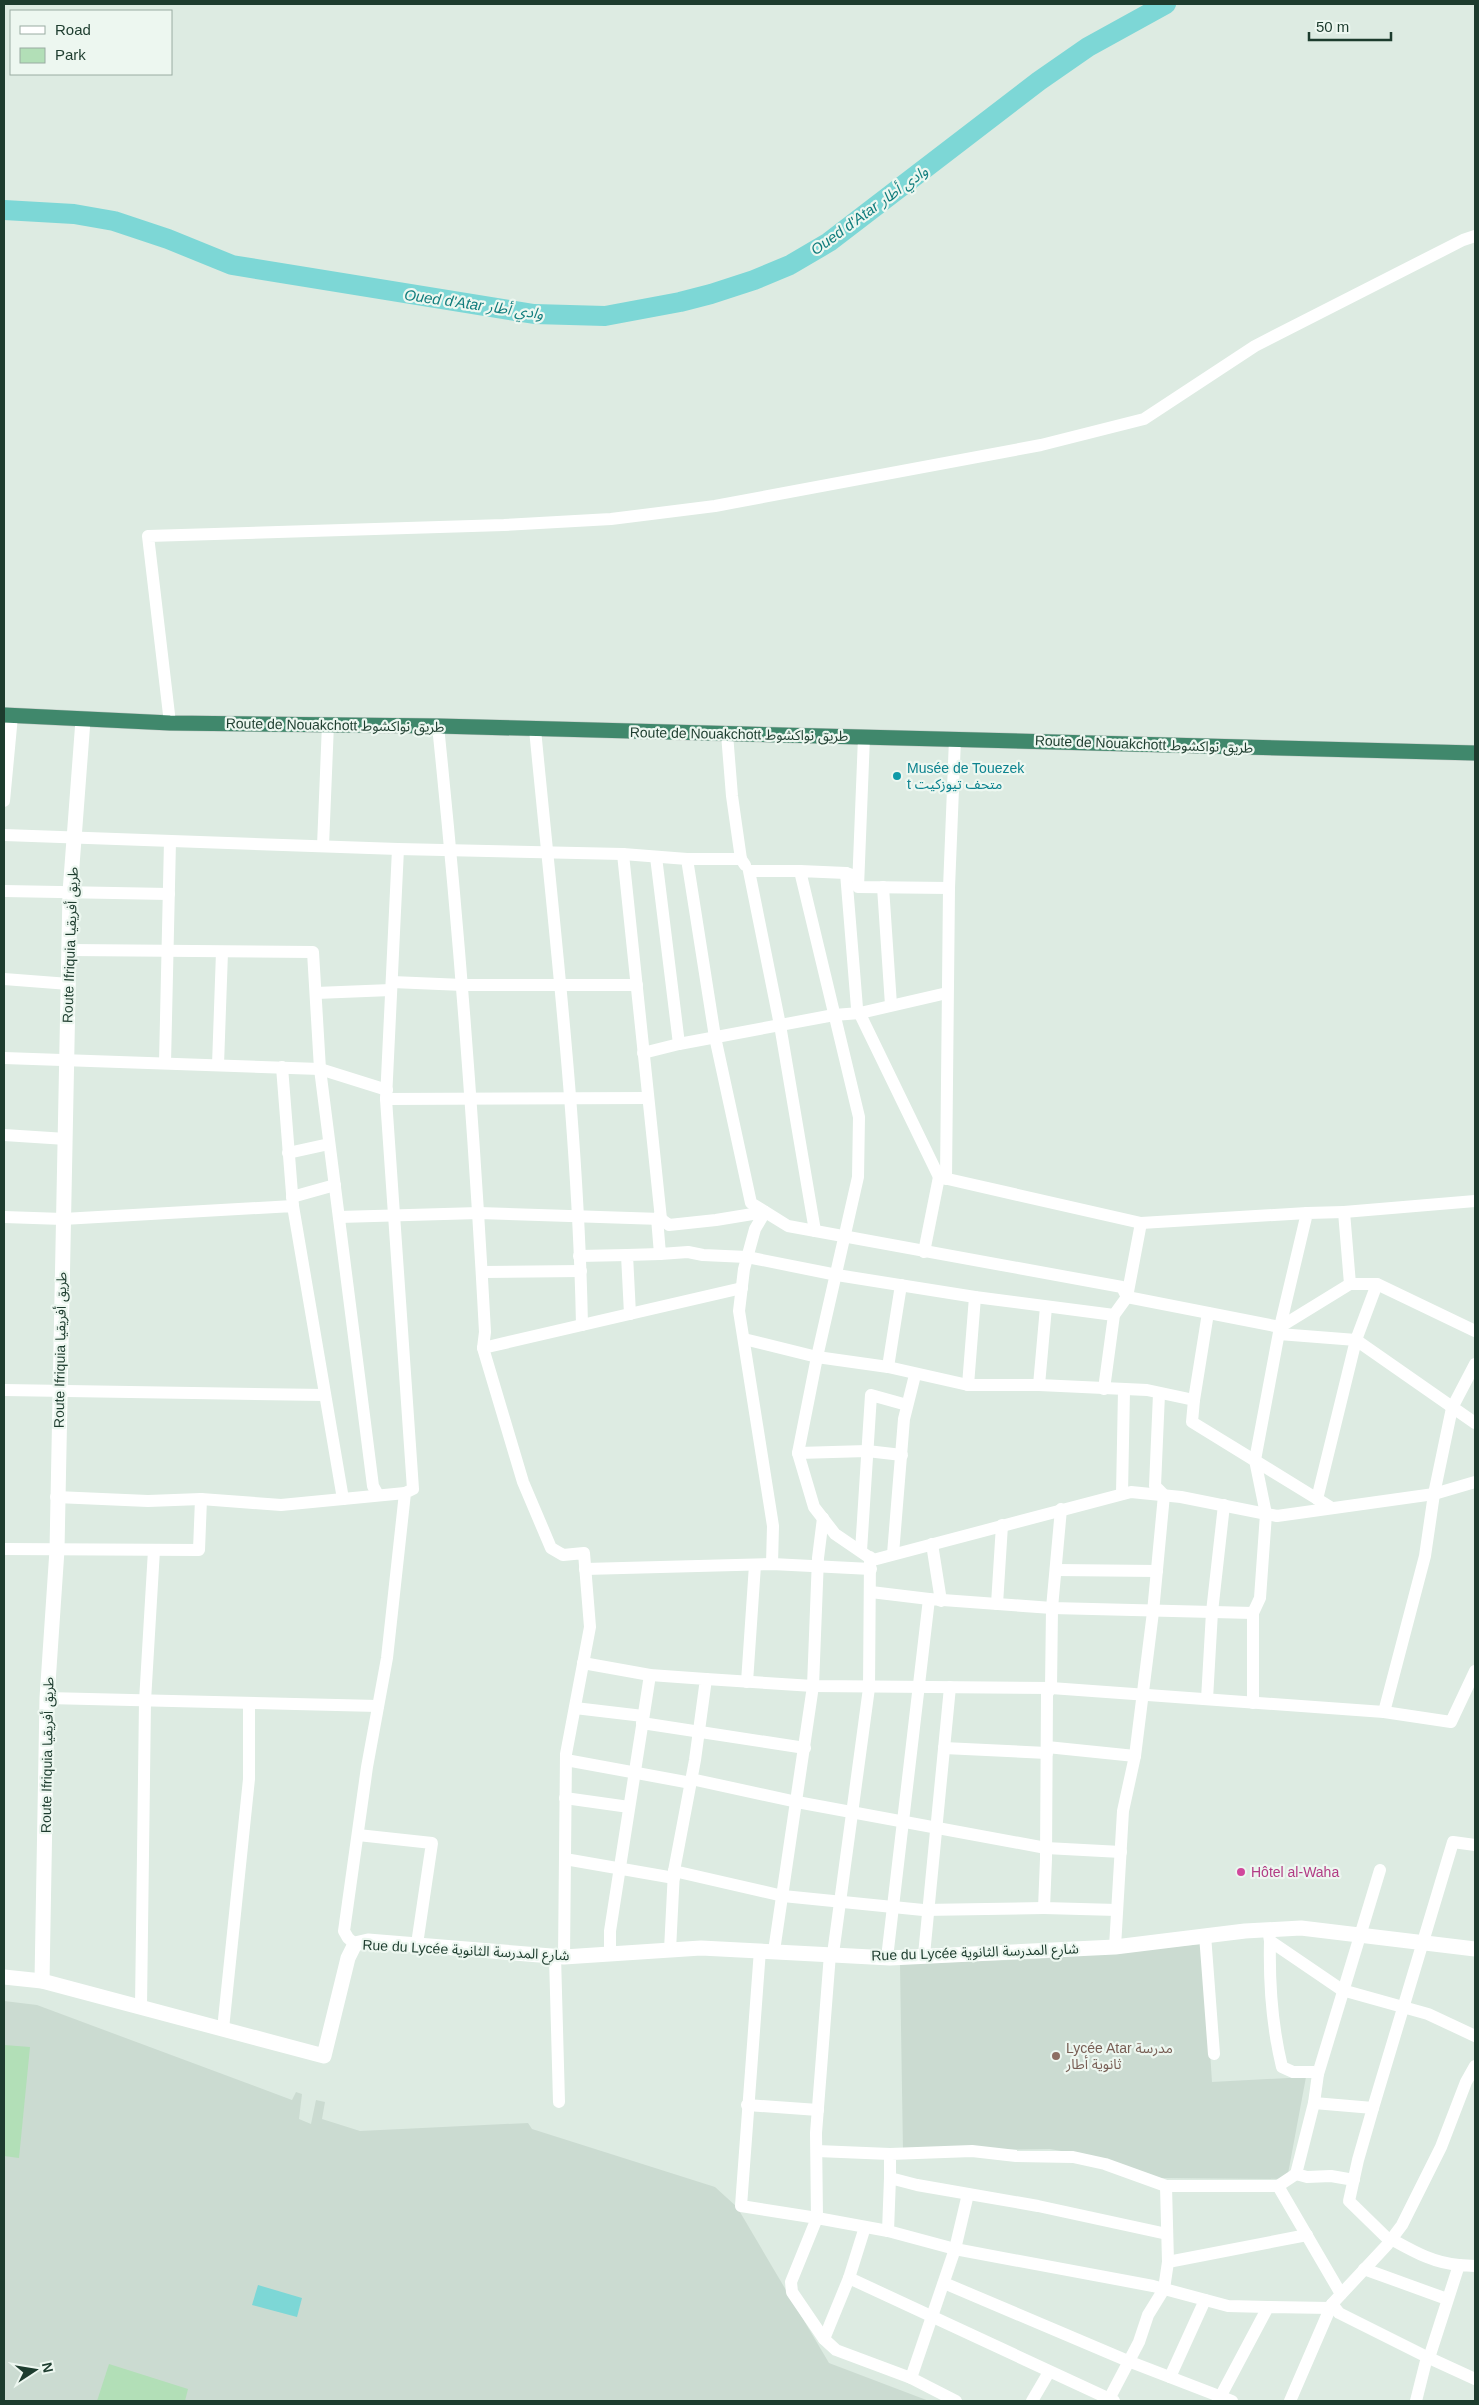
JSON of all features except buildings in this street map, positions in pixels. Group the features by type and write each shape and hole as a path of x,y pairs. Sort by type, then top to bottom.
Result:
{"highway":[{"name":"Route de Nouakchott طريق نواكشوط","path":"8,715 170,724 438,726 1475,754"}],"street":[{"path":"170,724 148,536 504,526 611,519 715,506 1041,446 1144,419 1254,346 1463,240 1475,236"},
{"path":"4,801 8,715"},
{"name":"Route Ifriquia طريق أفريقيا","path":"42,1981 47,1698 57,1550 56,1497 68,1060 70,892 83,720"},
{"path":"323,846 328,724"},
{"path":"438,726 463,985 479,1213 485,1332 483,1348 523,1482 551,1548 563,1555 584,1553 586,1569 590,1627 566,1760 565,1859 560,1956 559,2102"},
{"path":"534,729 560,986 581,1271 582,1325"},
{"path":"728,734 732,796 741,859 749,871 780,1025 815,1232"},
{"path":"864,737 858,887 949,888"},
{"path":"924,1252 943,1178 949,888 955,739"},
{"path":"4,835 741,859"},
{"path":"165,1063 170,841"},
{"path":"56,1497 148,1501 201,1499 281,1505 405,1493 413,1489 386,1094 398,849"},
{"path":"623,854 644,1054 659,1218 660,1254"},
{"path":"656,857 679,1044"},
{"path":"687,858 715,1037 751,1203 788,1226 845,1238 1122,1287 1127,1297"},
{"path":"749,871 800,871 846,874 858,877"},
{"path":"800,871 859,1117 858,1177 817,1357 798,1453 814,1507 835,1534 867,1559"},
{"path":"846,874 857,1008 943,1178"},
{"path":"882,887 891,1005"},
{"path":"4,891 169,894"},
{"path":"70,950 313,952 320,1069 373,1486 378,1496"},
{"path":"218,1065 222,952"},
{"path":"4,979 69,984"},
{"path":"316,993 392,986 637,985"},
{"path":"644,1054 679,1044 834,1015 860,1013 947,993"},
{"path":"4,1058 320,1069 386,1094 471,1098 648,1098"},
{"path":"282,1067 292,1202 343,1499"},
{"path":"4,1135 66,1139"},
{"path":"288,1153 329,1144"},
{"path":"943,1178 1141,1223 1307,1212 1344,1212 1475,1202"},
{"path":"4,1217 63,1219 292,1202 335,1185"},
{"path":"339,1216 479,1213 659,1218 669,1224 716,1220 765,1212"},
{"path":"765,1212 756,1229 747,1257 739,1311 773,1526 772,1564"},
{"path":"1252,1702 1253,1613 1260,1598 1266,1514 1255,1460 1280,1331 1307,1212"},
{"path":"1344,1212 1350,1284"},
{"path":"1104,1389 1114,1316 1127,1297 1141,1223"},
{"path":"579,1256 688,1252 702,1255 747,1257 975,1297 1114,1316"},
{"path":"627,1255 630,1314"},
{"path":"482,1272 581,1271"},
{"path":"1280,1331 1350,1284 1377,1284 1475,1332"},
{"path":"1317,1499 1356,1340 1377,1284"},
{"path":"888,1368 901,1285"},
{"path":"483,1348 742,1288"},
{"path":"968,1385 975,1297"},
{"path":"1127,1297 1208,1313 1280,1331 1356,1340 1475,1423"},
{"path":"1039,1385 1046,1306"},
{"path":"1208,1313 1192,1422 1332,1508"},
{"path":"744,1339 817,1357 888,1368 968,1385 1039,1385 1147,1390 1194,1400"},
{"path":"1384,1712 1425,1556 1434,1494 1452,1408 1475,1364"},
{"path":"893,1554 904,1419 915,1375"},
{"path":"4,1390 60,1393 326,1395"},
{"path":"1122,1494 1124,1390"},
{"path":"1159,1394 1155,1486 1164,1495"},
{"path":"908,1405 871,1395 867,1451 867,1559 871,1592 869,1688 853,1812 831,1954 818,2110 817,2218 791,2282 792,2292 824,2339 836,2350 911,2378 956,2401"},
{"path":"798,1453 867,1451 902,1455"},
{"path":"586,1569 772,1564 818,1567 867,1559 873,1560 1131,1492 1164,1495 1277,1516 1434,1494 1475,1482"},
{"path":"4,1977 42,1981 324,2056 348,1958 355,1944 344,1931 387,1658 405,1493"},
{"path":"1115,1947 1123,1811 1135,1756 1153,1612 1164,1495"},
{"path":"4,1549 200,1550 201,1499"},
{"path":"1206,1699 1212,1612 1224,1505"},
{"path":"1044,1908 1047,1694 1051,1688 1052,1608 1061,1509"},
{"path":"823,1518 818,1567 813,1686 782,1896 767,1951 747,2105 741,2206 888,2231 955,2249 1164,2289 1228,2306 1268,2307 1334,2302"},
{"path":"997,1604 1002,1525"},
{"path":"886,1958 919,1688 935,1600 932,1544"},
{"path":"141,2007 145,1701 154,1550"},
{"path":"746,1682 755,1565"},
{"path":"1056,1570 1157,1571"},
{"path":"871,1592 935,1600 1052,1608 1253,1613"},
{"path":"583,1663 650,1676 869,1688 1051,1688 1384,1712 1451,1722 1475,1671"},
{"path":"610,1954 610,1931 650,1676"},
{"path":"670,1950 674,1875 691,1781 706,1679"},
{"path":"924,1955 950,1687"},
{"path":"47,1698 378,1706"},
{"path":"223,2029 249,1779 249,1704"},
{"path":"575,1708 698,1732 805,1748"},
{"path":"944,1748 1047,1750 1135,1756"},
{"path":"566,1760 691,1781 1046,1848 1121,1852"},
{"path":"565,1798 629,1807"},
{"path":"358,1835 432,1843 417,1944"},
{"path":"1475,1845 1452,1842 1373,2108 1349,2201 1390,2240 1423,2257 1446,2264 1475,2266"},
{"path":"565,1859 674,1875 782,1896 928,1910 1044,1908 1118,1910"},
{"path":"817,2151 890,2154 972,2151 1016,2156 1073,2157 1105,2164 1166,2186 1278,2186 1296,2174 1314,2103 1318,2074 1380,1870"},
{"name":"Rue du Lycée شارع المدرسة الثانوية","path":"355,1944 368,1941 560,1956 701,1948 886,1958 1115,1947 1206,1935 1269,1935 1301,1928 1475,1949"},
{"path":"1206,1935 1214,2054"},
{"path":"1269,1935 1342,1990 1428,2014 1475,2036"},
{"path":"1269,1935 1272,2004 1282,2067 1293,2072 1314,2072 1318,2074"},
{"path":"1290,2401 1334,2302 1402,2225 1440,2147 1466,2082 1475,2066"},
{"path":"1314,2103 1373,2108"},
{"path":"747,2105 818,2110"},
{"path":"888,2231 890,2154"},
{"path":"1296,2174 1307,2177 1331,2176 1354,2180"},
{"path":"890,2178 1038,2206 1168,2234"},
{"path":"850,2278 1110,2401 1139,2342 1148,2315 1164,2289 1168,2262 1166,2186"},
{"path":"1278,2186 1307,2235 1339,2313 1428,2358 1475,2379"},
{"path":"911,2378 955,2249 968,2194"},
{"path":"824,2339 850,2278 865,2227"},
{"path":"1168,2262 1307,2235"},
{"path":"1416,2401 1428,2358 1459,2265"},
{"path":"1364,2270 1447,2299"},
{"path":"944,2282 1224,2400 1268,2307"},
{"path":"1170,2377 1205,2300"},
{"path":"1032,2401 1049,2372"}],"shaded area":[{"name":"Lycée Atar مدرسة ثانوية أطار","path":"1203,1944 1212,2082 1306,2077 1287,2179 1160,2178 1106,2159 1050,2149 903,2151 900,1964 1037,1959"},
{"path":"4,2001 37,2005 292,2100 296,2092 302,2094 299,2119 311,2124 316,2100 325,2102 322,2119 360,2131 528,2123 532,2129 715,2187 737,2207 829,2363 929,2401 4,2401"}],"green space":[{"path":"4,2045 30,2047 19,2158 4,2156"},
{"path":"109,2364 188,2389 185,2401 97,2401"}],"water":[{"path":"258,2285 302,2298 297,2317 252,2305"}],"waterway":[{"name":"Oued d'Atar وادي أطار","path":"4,210 74,214 114,221 168,239 232,265 534,314 605,316 680,302 711,294 754,280 790,265 829,242 1039,81 1088,47 1166,4"}],"place":[{"name":"Musée de Touezek t متحف تيوزكيت","path":"897,776"},
{"name":"Hôtel al-Waha","path":"1241,1872"},
{"name":"Lycée Atar مدرسة ثانوية أطار","path":"1056,2056"}]}
